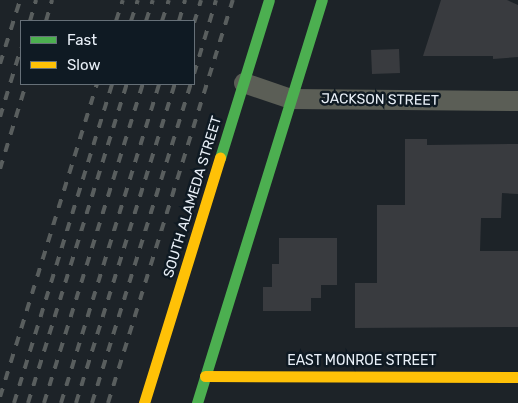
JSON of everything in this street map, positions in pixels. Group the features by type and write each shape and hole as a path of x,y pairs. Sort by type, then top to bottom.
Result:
{"main road":[{"name":"SOUTH ALAMEDA STREET","path":"144,403 269,0"},
{"path":"197,403 322,0"},
{"name":"EAST MONROE STREET","path":"206,376 518,377"}],"street":[{"name":"JACKSON STREET","path":"244,83 291,98 518,101"}],"building":[{"path":"441,0 507,0 518,5 518,57 493,59 493,56 423,56"},
{"path":"399,49 400,73 372,74 371,50"},
{"path":"405,139 427,139 427,145 518,144 518,194 502,193 501,218 481,218 480,251 518,251 518,327 355,328 355,283 377,283 377,205 405,205"},
{"path":"279,238 337,238 337,285 321,285 321,298 311,298 311,311 263,311 263,287 272,287 272,264 279,264"}],"railway":[{"path":"0,64 20,0"},
{"path":"30,20 36,0"},
{"path":"46,20 52,0"},
{"path":"116,20 123,0"},
{"path":"131,20 138,0"},
{"path":"146,20 153,0"},
{"path":"162,20 169,0"},
{"path":"179,20 185,0"},
{"path":"195,20 201,0"},
{"path":"195,71 216,0"},
{"path":"108,403 233,0"},
{"path":"0,117 20,51"},
{"path":"0,169 26,85"},
{"path":"0,397 97,85"},
{"path":"14,403 112,85"},
{"path":"28,403 127,85"},
{"path":"44,403 143,85"},
{"path":"61,403 159,85"},
{"path":"76,403 175,85"},
{"path":"92,403 191,85"}],"traffic: fast":[{"path":"220,158 269,0"},
{"path":"197,403 322,0"}],"traffic: slow":[{"path":"144,403 220,158"},
{"path":"205,376 518,377"}]}
